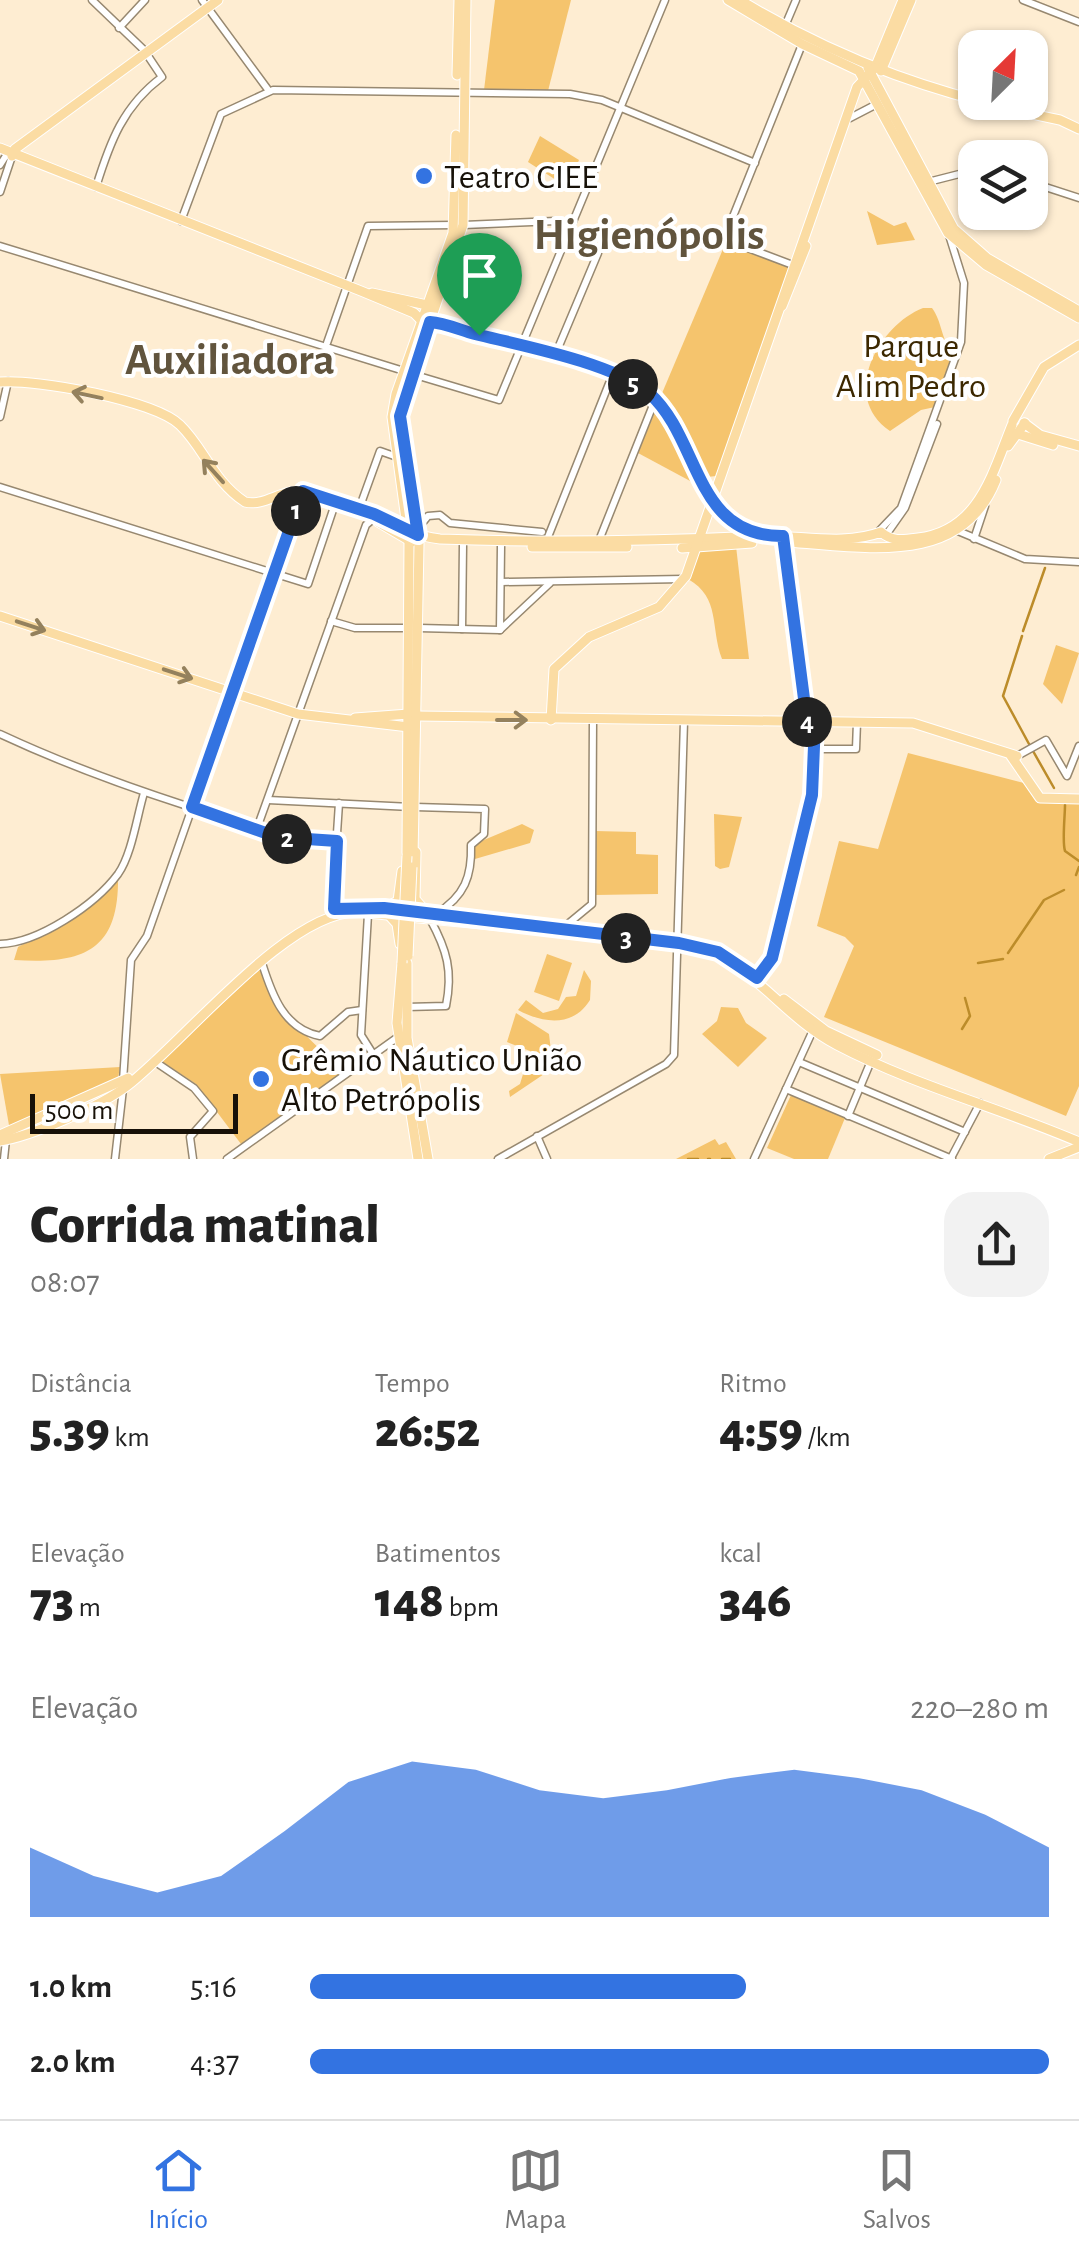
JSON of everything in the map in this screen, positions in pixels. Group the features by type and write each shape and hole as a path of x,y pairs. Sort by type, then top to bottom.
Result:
{"main road":[{"path":"414,536 406,515 396,417 459,225 462,0"},
{"path":"728,0 854,68 972,102 1060,120 1079,129"},
{"path":"740,0 804,41"},
{"path":"5,153 209,2"},
{"path":"548,720 554,670 589,637 659,607 682,579 850,118 905,4"},
{"path":"871,73 878,104 948,233 1079,318"},
{"path":"871,73 927,182 968,248 1079,311"},
{"path":"816,208 871,73"},
{"path":"5,153 347,286 482,333 556,352 642,388 656,396 710,500 733,532"},
{"path":"772,326 790,294 796,267"},
{"path":"778,308 790,294"},
{"path":"428,314 503,336 520,345"},
{"path":"482,333 503,336"},
{"path":"881,539 930,543 958,531 982,505 1044,367 1079,348"},
{"path":"4,382 34,382 140,407 178,424 216,475 245,502 255,504 303,491 414,536 463,546 502,546 544,538"},
{"path":"642,388 662,410"},
{"path":"396,417 414,536 412,807 398,1037 418,1159"},
{"path":"1018,426 1079,449"},
{"path":"702,483 716,483"},
{"path":"710,500 756,539"},
{"path":"330,501 394,523 414,536 694,546 756,539 934,536 982,505"},
{"path":"394,523 406,515"},
{"path":"694,546 733,532 756,539"},
{"path":"0,616 298,714 413,720 913,722 1014,756 1035,788 1054,798 1079,796"},
{"path":"293,932 331,915 386,911 396,904 411,819"},
{"path":"411,819 418,907 430,916"},
{"path":"401,890 409,894 415,890"},
{"path":"3,1138 120,1086 156,1061 293,932 333,908 566,929 721,949 759,976 814,1027 872,1056 1076,1141"},
{"path":"386,911 400,935 407,1038 428,1159"},
{"path":"403,985 415,926 430,916 447,911 566,929"},
{"path":"400,935 413,936"},
{"path":"120,1086 130,1071 263,959"},
{"path":"1049,1159 1076,1141"}],"street":[{"path":"92,0 142,48 162,77 120,120 95,188"},
{"path":"119,28 145,0"},
{"path":"0,246 499,400 665,0"},
{"path":"785,27 796,0"},
{"path":"1023,0 1079,22"},
{"path":"209,2 271,90"},
{"path":"796,267 724,239 804,41"},
{"path":"181,222 221,114 271,90 570,94 620,107 754,163"},
{"path":"850,118 878,104"},
{"path":"0,165 5,153"},
{"path":"0,192 5,153"},
{"path":"927,182 958,174"},
{"path":"1048,188 1079,198"},
{"path":"326,344 368,226 551,221 570,228 598,253 556,352"},
{"path":"948,233 960,264 968,303"},
{"path":"881,539 905,508 962,346 968,303 964,262 968,248"},
{"path":"414,536 422,520 440,515 450,523 544,538 612,376"},
{"path":"0,418 4,382"},
{"path":"599,544 655,400"},
{"path":"359,509 380,450 398,457"},
{"path":"0,486 308,584 330,501"},
{"path":"115,1159 136,960 303,491"},
{"path":"974,538 982,505"},
{"path":"256,831 366,524 373,519"},
{"path":"958,531 1024,559 1079,562"},
{"path":"759,976 771,963 814,780 811,722 784,539"},
{"path":"462,629 463,546"},
{"path":"500,630 502,546"},
{"path":"501,582 682,579"},
{"path":"330,621 355,628 500,630 551,582"},
{"path":"566,929 592,902 593,720"},
{"path":"498,1159 666,1064 676,1049 684,721"},
{"path":"814,749 856,750 857,722"},
{"path":"0,734 85,774 256,831 300,841 337,841"},
{"path":"1014,756 1046,740 1065,776 1079,746"},
{"path":"0,944 15,942 78,910 119,873 144,793"},
{"path":"268,800 485,808 484,834 471,845 474,860 466,887 447,911"},
{"path":"333,908 339,803"},
{"path":"167,874 170,880 178,880"},
{"path":"368,912 362,1010 363,1042 372,1054"},
{"path":"406,1007 446,1006 451,976 448,955 430,916"},
{"path":"263,959 284,1014 317,1037 348,1012 362,1010"},
{"path":"754,1159 814,1027"},
{"path":"677,1032 688,1032"},
{"path":"227,1159 398,1037"},
{"path":"126,1054 130,1071"},
{"path":"848,1116 872,1056"},
{"path":"156,1061 194,1088 213,1115 193,1130 189,1145 192,1159"},
{"path":"798,1062 965,1132"},
{"path":"786,1089 951,1159 985,1101"},
{"path":"536,1136 547,1159"},
{"path":"3,1138 4,1159"}],"green space":[{"path":"495,0 571,0 548,91 484,90"},
{"path":"540,136 579,160 567,187 528,162"},
{"path":"867,211 894,226 906,222 915,240 877,245"},
{"path":"726,242 790,268 716,476 707,477 660,398"},
{"name":"Parque Alim Pedro","path":"923,308 932,308 954,353 935,407 921,410 890,431 875,416 867,399 866,381 880,345 892,329"},
{"path":"657,407 695,480 692,482 638,453"},
{"path":"736,546 749,659 722,659 710,604 688,579 698,550"},
{"path":"1056,645 1079,653 1062,704 1043,684"},
{"path":"908,753 1024,783 1035,796 1047,802 1079,802 1079,1086 1066,1116 824,1017 854,946 845,937 817,926 839,841 878,849"},
{"path":"714,814 742,817 729,867 720,869 715,866"},
{"path":"522,824 534,830 530,843 475,859 472,845"},
{"path":"595,831 636,832 636,854 658,855 658,894 595,895"},
{"path":"118,878 111,923 91,949 58,960 14,960 18,947 80,915"},
{"path":"547,954 572,963 559,1001 534,992"},
{"name":"Grêmio Náutico União Alto Petrópolis","path":"262,967 278,1002 341,1074 241,1144 196,1084 161,1061"},
{"path":"584,970 591,981 590,1000 575,1015 547,1020 518,1010 526,1000 543,1013 558,1009 566,997 576,996"},
{"path":"721,1007 738,1008 746,1023 767,1038 738,1067 702,1034 717,1021"},
{"path":"516,1013 549,1034 553,1068 510,1097 509,1091 520,1084 530,1051 507,1042"},
{"path":"120,1067 118,1078 10,1131 0,1074"},
{"path":"791,1095 845,1118 828,1159 794,1159 767,1148"},
{"path":"715,1139 719,1145 726,1142 736,1159 676,1159"}],"waterway":[{"path":"1023,631 1045,568"},
{"path":"1022,636 1003,696 1029,744"},
{"path":"1033,751 1054,788"},
{"path":"1065,805 1065,851 1079,861"},
{"path":"1076,875 1079,867"},
{"path":"1008,953 1044,900 1064,890"},
{"path":"978,963 1003,959"},
{"path":"962,1029 970,1016 965,998"},
{"path":"688,1159 698,1159"},
{"path":"722,1159 730,1159"}],"place":[{"name":"Teatro CIEE","path":"424,176"},
{"name":"Grêmio Náutico União Alto Petrópolis","path":"261,1079"}],"district":[{"name":"Higienópolis","path":"649,233"},
{"name":"Auxiliadora","path":"230,358"}],"route":[{"path":"430,322 479,335 556,352 642,388 662,410 702,483 726,517 761,536 783,536 807,722 815,722 814,780 771,963 757,978 718,952 698,946 572,932 568,927 384,908 334,909 337,841 277,837 192,807 303,491 374,514 418,535 400,416 404,396 430,322"}]}
